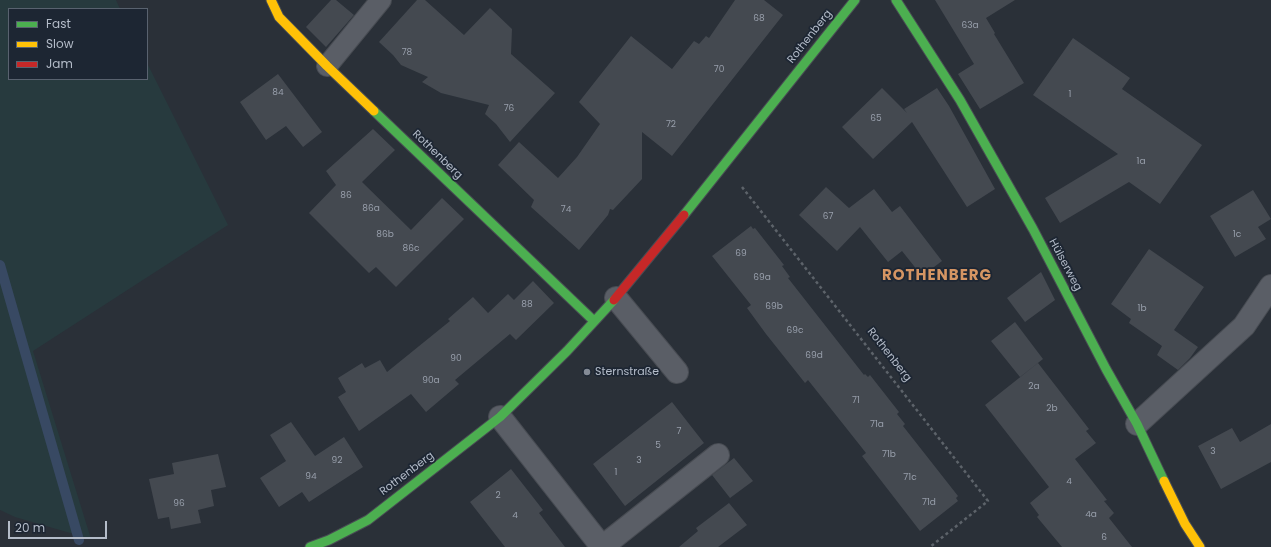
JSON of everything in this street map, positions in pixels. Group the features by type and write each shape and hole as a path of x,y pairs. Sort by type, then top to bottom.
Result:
{"street":[{"name":"Rothenberg","path":"271,0 279,17 327,66 594,321"},
{"name":"Rothenberg","path":"310,547 329,540 368,520 500,416 567,351 616,298 855,0"},
{"name":"Hülserweg","path":"896,0 960,100 1033,230 1106,370 1137,424 1185,524 1200,547"},
{"path":"1137,424 1244,326 1271,286"},
{"path":"616,298 676,372"},
{"path":"500,416 602,547 718,455"}],"lane":[{"path":"327,66 381,0"}],"path":[{"name":"Rothenberg","path":"724,165 988,501 930,547"}],"green space":[{"path":"0,0 116,0 120,8 8,8 8,80 148,80 148,65 228,225 33,351 91,539 15,517 0,510"}],"building":[{"path":"331,0 336,0 354,15 326,47 306,27"},
{"path":"417,0 425,0 464,35 490,8 512,29 511,54 555,93 510,142 496,124 485,114 489,105 441,93 422,82 428,77 401,65 379,42"},
{"path":"735,0 764,0 783,15 672,156 642,132 642,179 613,210 610,209 608,215 579,250 531,207 534,200 498,165 519,142 558,178 577,157 600,124 579,102 631,36 672,69 694,41 699,44 706,36 709,38"},
{"path":"935,0 1015,0 986,18 1024,83 980,109 958,74 974,64"},
{"path":"1073,38 1130,78 1122,89 1202,145 1160,204 1129,182 1060,223 1045,198 1118,154 1033,95"},
{"path":"278,74 322,132 303,147 286,126 266,140 240,102"},
{"path":"882,88 907,113 904,109 937,88 949,106 995,189 967,207 912,122 873,159 842,127"},
{"path":"373,129 395,150 362,182 411,230 442,198 464,219 396,287 376,267 369,273 309,213 336,185 326,171"},
{"path":"826,187 849,208 874,189 892,212 900,206 942,261 922,276 902,251 888,262 860,227 837,251 799,215"},
{"path":"1253,190 1271,219 1258,227 1266,239 1235,257 1210,216"},
{"path":"751,226 753,229 755,228 784,265 782,266 790,277 788,278 864,375 865,374 868,377 870,375 899,412 897,414 905,424 903,426 958,496 956,498 958,501 920,531 862,456 866,453 808,380 805,383 766,334 747,308 751,305 712,256"},
{"path":"1149,249 1204,287 1174,330 1198,347 1178,370 1157,355 1162,346 1129,323 1131,319 1111,304"},
{"path":"1041,272 1055,300 1025,322 1007,298"},
{"path":"533,281 554,303 516,340 510,334 455,380 459,384 426,412 411,394 359,431 338,397 346,392 338,378 362,363 365,368 380,360 387,372 450,321 448,319 473,297 488,313 508,294 514,300"},
{"path":"1015,322 1043,359 1020,377 991,341"},
{"path":"1038,363 1089,429 1086,431 1096,443 1075,459 1107,500 1104,501 1114,513 1109,518 1132,547 1062,547 1037,517 1039,515 1030,503 1049,487 985,405"},
{"path":"672,402 704,443 625,506 593,464"},
{"path":"291,422 315,456 344,437 363,467 309,502 302,492 279,507 260,478 286,461 270,435"},
{"path":"1271,424 1271,462 1221,489 1198,446 1232,428 1240,442"},
{"path":"218,454 226,487 211,490 214,506 198,510 201,523 171,529 169,517 158,519 149,479 174,474 172,463"},
{"path":"734,458 753,481 730,498 712,475"},
{"path":"511,469 543,510 539,513 565,547 505,547 470,502"},
{"path":"729,503 747,525 718,547 679,547 698,531 696,528"}],"waterway":[{"path":"0,265 79,540"}],"traffic: fast":[{"path":"684,215 855,0"},
{"path":"896,0 960,100 1033,229 1106,369 1137,424 1164,481"},
{"path":"374,111 594,321"},
{"path":"310,547 329,540 368,520 500,417 567,351 614,300"}],"traffic: slow":[{"path":"271,0 279,17 374,111"},
{"path":"1164,481 1185,524 1200,547"}],"traffic: jam":[{"path":"614,300 684,215"}],"place":[{"name":"Sternstraße","path":"587,372"}],"district":[{"name":"ROTHENBERG","path":"937,276"}]}
